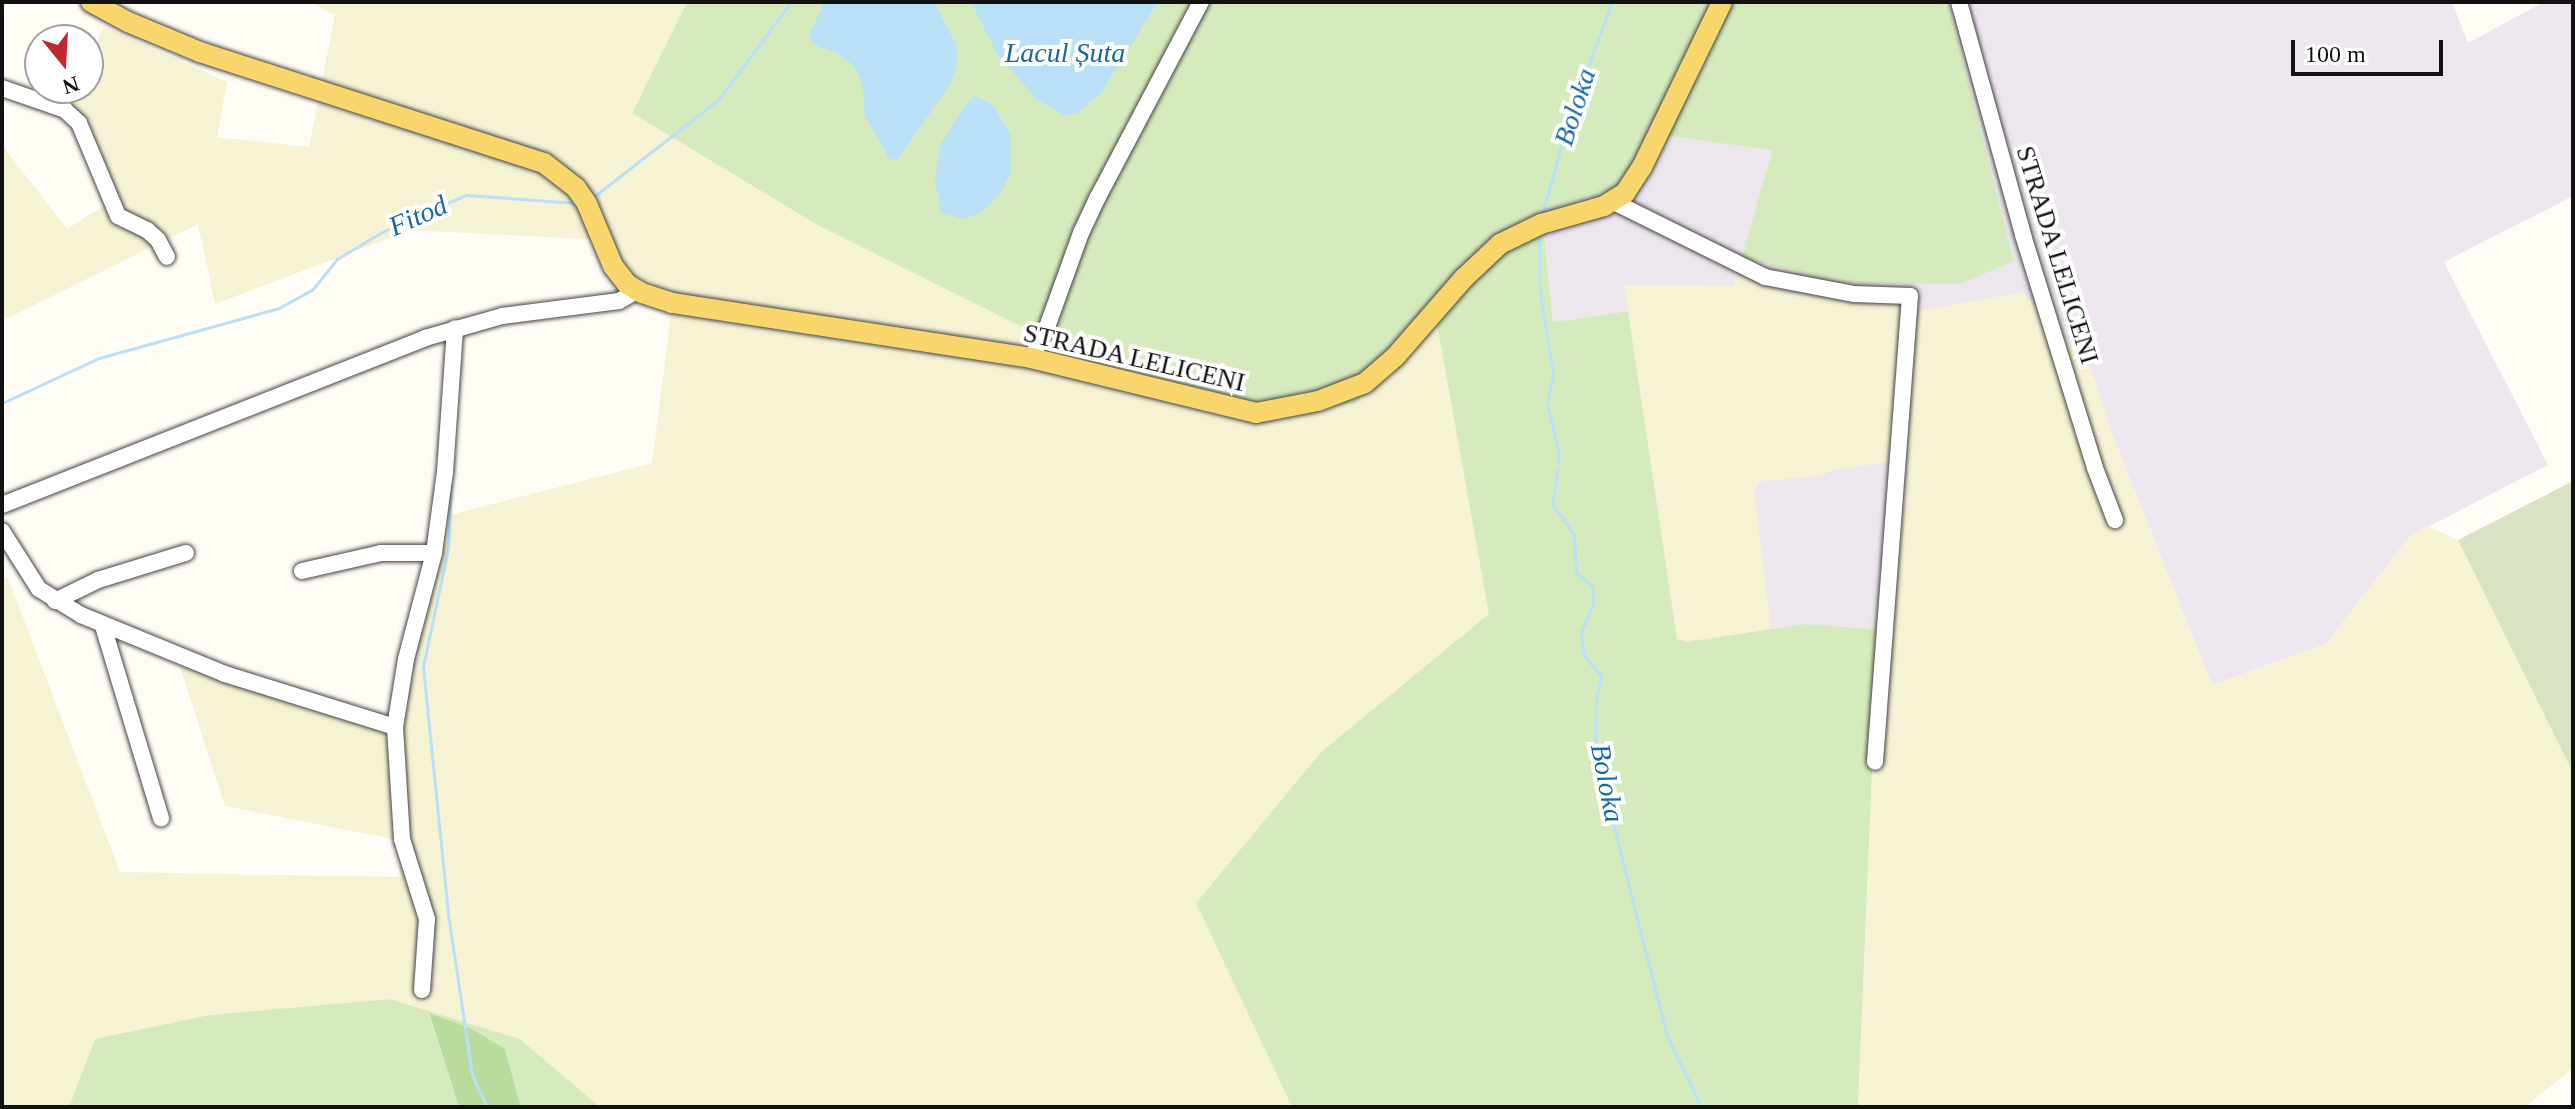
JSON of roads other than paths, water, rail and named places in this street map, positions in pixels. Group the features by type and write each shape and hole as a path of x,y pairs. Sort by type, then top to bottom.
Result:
{"main road":[{"path":"91,2 128,22 200,52 544,163 570,181 585,201 613,266 636,291"},
{"path":"1614,202 1642,167 1722,2"},
{"name":"STRADA LELICENI","path":"636,291 672,303 1031,358 1239,412 1289,408 1345,393 1374,377 1500,244 1541,224 1614,202"}],"street":[{"path":"1031,358 1046,330 1086,221 1201,2"},
{"name":"STRADA LELICENI","path":"1959,2 2023,235 2095,468 2115,520"},
{"path":"2,88 65,110 79,123 118,216 147,230 158,240 167,257"},
{"path":"1614,202 1765,277 1854,294 1910,296 1875,762"},
{"path":"2,505 455,328 502,316 619,301 636,291"},
{"path":"422,990 427,919 402,839 395,727 406,659 434,553 445,472 455,328"},
{"path":"2,531 30,578 55,601 103,626 283,694 395,727"},
{"path":"55,601 98,580 186,553"},
{"path":"302,571 381,553 434,553"},
{"path":"103,626 161,818"}],"water":[{"path":"824,2 934,2 956,44 958,61 951,83 898,159 890,160 865,116 862,82 854,66 837,53 814,45 809,36"},
{"name":"Lacul Șuta","path":"971,2 1158,2 1101,93 1077,114 1063,115 1036,99 996,52"},
{"path":"975,96 993,105 1010,134 1011,171 1001,193 982,212 963,219 941,213 935,181 940,145 965,105"}],"waterway":[{"name":"Fitod","path":"592,198 718,100 791,2"},
{"name":"Boloka","path":"1542,214 1571,112 1612,2"},
{"name":"Fitod","path":"2,403 99,358 279,308 312,290 337,259 382,232 466,195 577,203"},
{"name":"Boloka","path":"1539,234 1540,293 1553,374 1547,403 1559,455 1558,463"},
{"name":"Boloka","path":"1557,470 1552,504 1574,534 1576,573 1592,586 1593,604 1581,632 1584,655 1601,676 1596,699 1595,752 1667,1036 1701,1107"},
{"path":"451,484 448,549 423,667 448,914 472,1075 487,1107"}]}
